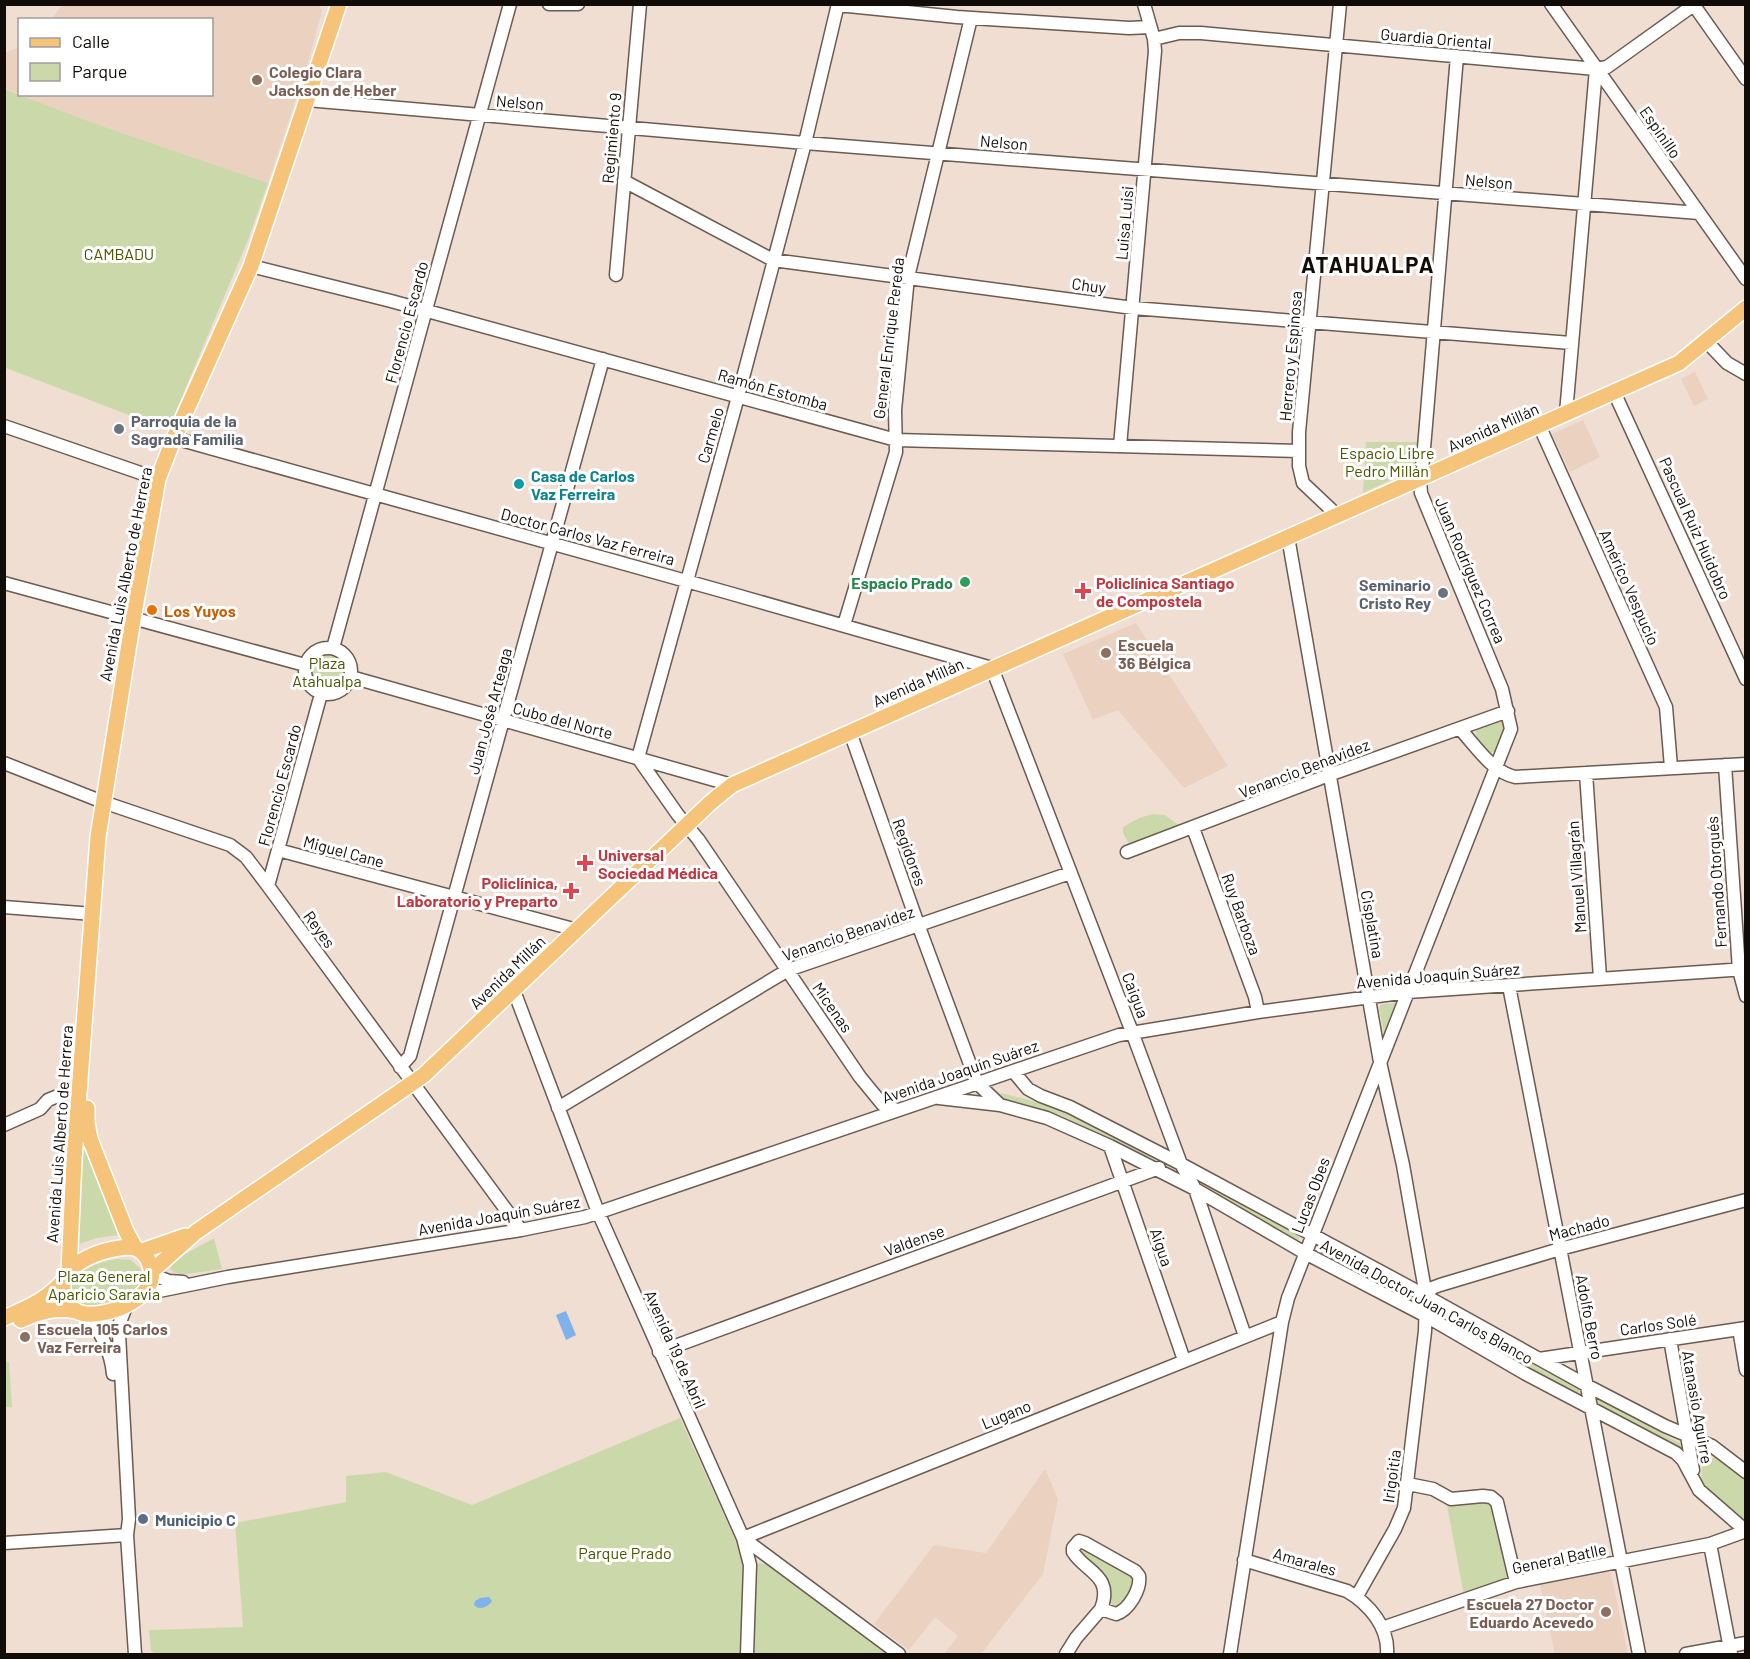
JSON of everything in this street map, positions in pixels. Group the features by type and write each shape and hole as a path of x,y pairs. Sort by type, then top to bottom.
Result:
{"main road":[{"name":"Avenida Luis Alberto de Herrera","path":"67,1274 98,837 158,479 251,266 339,4"},
{"name":"Avenida Millán","path":"153,1273 196,1232 412,1084 732,785 1678,363 1746,308"},
{"name":"Avenida Luis Alberto de Herrera","path":"86,1000 88,1021 87,1123 90,1139 139,1250"},
{"path":"76,1140 83,1142 96,1169 109,1186"},
{"name":"Avenida Millán","path":"139,1250 196,1232"},
{"path":"4,1318 39,1301 55,1290 67,1274 83,1259 95,1254 119,1248 139,1250 149,1261 153,1273 145,1291 127,1304 102,1313 47,1310 4,1326"},
{"path":"67,1274 63,1291 64,1298 68,1305 80,1313"}],"street":[{"name":"Florencio Escardo","path":"333,648 510,4"},
{"path":"549,4 578,4"},
{"name":"Regimiento 9","path":"616,274 640,4"},
{"name":"Luisa Luisi","path":"1120,446 1155,51 1144,4"},
{"name":"Herrero y Espinosa","path":"1338,516 1303,483 1299,451 1340,4"},
{"name":"Espinillo","path":"1551,4 1746,279"},
{"name":"Guardia Oriental","path":"838,5 971,18 1129,28 1152,33 1194,33 1596,69"},
{"name":"Carmelo","path":"638,758 738,396 805,142 838,5"},
{"path":"1566,413 1596,69 1607,67 1694,5 1746,79"},
{"name":"General Enrique Pereda","path":"844,625 894,458 895,410 908,277 971,18"},
{"name":"Juan Rodríguez Correa","path":"1457,56 1420,480 1421,493 1502,689 1512,725 1511,733 1496,768"},
{"name":"Nelson","path":"308,100 1583,206 1699,213"},
{"name":"Chuy","path":"624,182 773,260 1133,308 1571,343"},
{"name":"Ramón Estomba","path":"251,266 426,311 896,440 1299,451"},
{"path":"1706,341 1727,363 1746,374"},
{"name":"Juan José Arteaga","path":"400,1067 410,1056 603,359"},
{"name":"Pascual Ruiz Huidobro","path":"1614,392 1746,679"},
{"name":"Américo Vespucio","path":"1539,425 1666,707 1671,767"},
{"path":"4,426 158,479"},
{"name":"Doctor Carlos Vaz Ferreira","path":"174,438 687,580 992,668"},
{"name":"Cisplatina","path":"1288,537 1380,1062 1403,1165 1426,1296 1426,1316"},
{"path":"4,583 306,665"},
{"path":"333,648 349,660 351,677 345,688 337,693 321,694 308,684 305,674 306,665 308,659 316,651 333,648"},
{"name":"Caigua","path":"992,668 1132,1032 1180,1164 1195,1189 1245,1336"},
{"name":"Cubo del Norte","path":"351,677 732,785"},
{"name":"Florencio Escardo","path":"268,886 321,694"},
{"name":"Venancio Benavidez","path":"1127,852 1329,775 1508,711"},
{"path":"1460,729 1496,768 1506,775 1515,777 1746,764"},
{"name":"Regidores","path":"850,732 919,927 978,1083"},
{"path":"638,758 687,826"},
{"name":"Reyes","path":"4,763 103,802 230,845 246,857 521,1230"},
{"name":"Fernando Otorgués","path":"1725,765 1746,996"},
{"name":"Lucas Obes","path":"1230,1654 1282,1322 1288,1298 1496,768"},
{"name":"Manuel Villagrán","path":"1586,773 1600,978"},
{"name":"Micenas","path":"687,826 699,839 876,1099 883,1105 897,1110"},
{"name":"Ruy Barboza","path":"1193,828 1255,997 1258,1012"},
{"name":"Miguel Cane","path":"278,850 577,930"},
{"name":"Venancio Benavidez","path":"558,1108 788,970 919,927 1070,873"},
{"path":"4,907 93,914"},
{"name":"Avenida Joaquín Suárez","path":"145,1291 159,1291 521,1230 598,1212 1132,1032 1408,992 1742,970"},
{"name":"Adolfo Berro","path":"1509,986 1639,1654"},
{"name":"Avenida 19 de Abril","path":"514,991 598,1212 743,1538 899,1654"},
{"name":"Avenida Doctor Juan Carlos Blanco","path":"1013,1071 1028,1089 1070,1107 1180,1164 1586,1385 1687,1436 1712,1446 1746,1472"},
{"name":"Avenida Doctor Juan Carlos Blanco","path":"978,1083 1000,1105"},
{"path":"4,1125 40,1109 48,1100 80,1087"},
{"name":"Avenida Doctor Juan Carlos Blanco","path":"935,1097 1000,1105 1047,1118 1110,1146 1195,1189 1305,1253 1426,1316 1526,1374 1676,1453 1683,1460 1699,1490 1746,1531"},
{"name":"Aigua","path":"1110,1146 1184,1360"},
{"name":"Valdense","path":"660,1352 1155,1169 1180,1164"},
{"name":"Machado","path":"1426,1296 1432,1288 1440,1284 1560,1249 1746,1200"},
{"name":"Avenida Joaquín Suárez","path":"153,1273 170,1281 199,1283"},
{"path":"127,1304 118,1334 135,1654"},
{"path":"80,1313 100,1333 111,1359 122,1520 127,1535"},
{"name":"Irigoitia","path":"1357,1596 1400,1518 1408,1484 1426,1316"},
{"name":"Lugano","path":"743,1538 1282,1322"},
{"path":"1742,1328 1746,1370"},
{"name":"Carlos Solé","path":"1539,1359 1742,1328"},
{"name":"Atanasio Aguirre","path":"1670,1339 1694,1480"},
{"path":"1408,1484 1433,1489 1451,1499 1483,1496 1491,1497 1497,1502 1516,1582"},
{"name":"General Batlle","path":"1382,1628 1516,1582 1710,1544 1746,1531"},
{"path":"4,1543 127,1535"},
{"path":"743,1538 750,1565 747,1654"},
{"path":"1066,1654 1076,1638 1101,1610 1104,1596 1101,1581 1075,1556 1073,1548 1077,1542 1085,1543 1135,1571 1140,1578 1139,1585 1123,1612 1116,1614 1101,1610"},
{"path":"1710,1544 1730,1650"},
{"name":"Amarales","path":"1244,1560 1347,1590 1357,1596"},
{"path":"1357,1596 1371,1610 1382,1628 1387,1654"},
{"path":"1686,1654 1730,1650 1746,1643"}],"shaded area":[{"name":"Colegio Clara Jackson de Heber","path":"319,4 322,11 307,66 268,183 99,125 23,96 213,96 213,18 53,18 62,5"},
{"path":"18,47 18,93 4,89 5,53"},
{"path":"1695,372 1708,399 1694,406 1681,379"},
{"path":"1583,420 1600,457 1570,472 1552,434"},
{"path":"1136,623 1228,766 1184,788 1118,710 1093,720 1063,654"},
{"path":"1045,1469 1058,1499 1043,1574 981,1654 944,1654 958,1636 935,1617 909,1650 874,1624 934,1545 986,1553"},
{"path":"1610,1569 1628,1654 1555,1654 1540,1585"}],"green space":[{"name":"CAMBADU","path":"4,89 99,125 268,183 248,240 168,430 6,368 5,372"},
{"name":"Espacio Libre Pedro Millán","path":"1366,442 1420,442 1416,468 1363,493"},
{"name":"Plaza Atahualpa","path":"327,652 341,657 346,671 341,685 327,690 313,685 308,671 313,657"},
{"path":"1501,721 1506,724 1497,752 1490,752 1478,739 1476,731"},
{"path":"1153,814 1165,815 1178,825 1129,844 1123,833 1123,827 1139,818"},
{"path":"1395,1003 1396,1006 1384,1034 1379,1007 1382,1004"},
{"path":"1001,1093 1064,1109 1150,1156 1146,1159 1063,1116 999,1099"},
{"path":"82,1144 120,1232 119,1235 97,1238 76,1245"},
{"path":"1208,1186 1297,1234 1300,1239 1296,1241 1206,1190"},
{"path":"214,1238 222,1269 180,1275 170,1270 173,1261"},
{"path":"1321,1247 1419,1300 1420,1304 1416,1306 1318,1252"},
{"name":"Plaza General Aparicio Saravia","path":"118,1259 131,1260 140,1268 142,1277 136,1291 112,1304 93,1307 76,1306 67,1289 71,1282 88,1268"},
{"path":"1439,1310 1580,1388 1578,1394 1540,1375 1437,1315"},
{"path":"5,1362 9,1362 12,1407 5,1407"},
{"path":"1600,1399 1685,1446 1685,1452 1598,1406 1597,1401"},
{"name":"Parque Prado","path":"680,1418 735,1539 742,1563 744,1593 742,1654 156,1654 151,1651 149,1630 243,1627 235,1523 346,1502 346,1476 386,1472 472,1505"},
{"path":"1722,1458 1745,1478 1745,1525 1701,1485 1702,1466 1709,1459"},
{"path":"1482,1501 1492,1504 1509,1574 1505,1581 1464,1596 1447,1505"},
{"path":"1082,1547 1132,1574 1136,1582 1123,1604 1116,1607 1109,1602 1104,1581 1077,1549"},
{"path":"759,1563 770,1565 888,1654 751,1654 756,1566"}],"water":[{"path":"566,1311 576,1335 566,1340 556,1315"},
{"path":"489,1597 492,1601 486,1606 478,1608 474,1605 475,1601 480,1598"}],"place":[{"name":"Colegio Clara Jackson de Heber","path":"257,80"},
{"name":"Parroquia de la Sagrada Familia","path":"119,429"},
{"name":"Casa de Carlos Vaz Ferreira","path":"519,484"},
{"name":"Espacio Prado","path":"965,582"},
{"name":"Policlínica Santiago de Compostela","path":"1083,591"},
{"name":"Seminario Cristo Rey","path":"1443,593"},
{"name":"Los Yuyos","path":"152,610"},
{"name":"Escuela 36 Bélgica","path":"1106,653"},
{"name":"Universal Sociedad Médica","path":"585,863"},
{"name":"Policlínica, Laboratorio y Preparto","path":"571,891"},
{"name":"Escuela 105 Carlos Vaz Ferreira","path":"25,1337"},
{"name":"Municipio C","path":"143,1519"},
{"name":"Escuela 27 Doctor Eduardo Acevedo","path":"1606,1612"}],"district":[{"name":"ATAHUALPA","path":"1368,264"}]}
